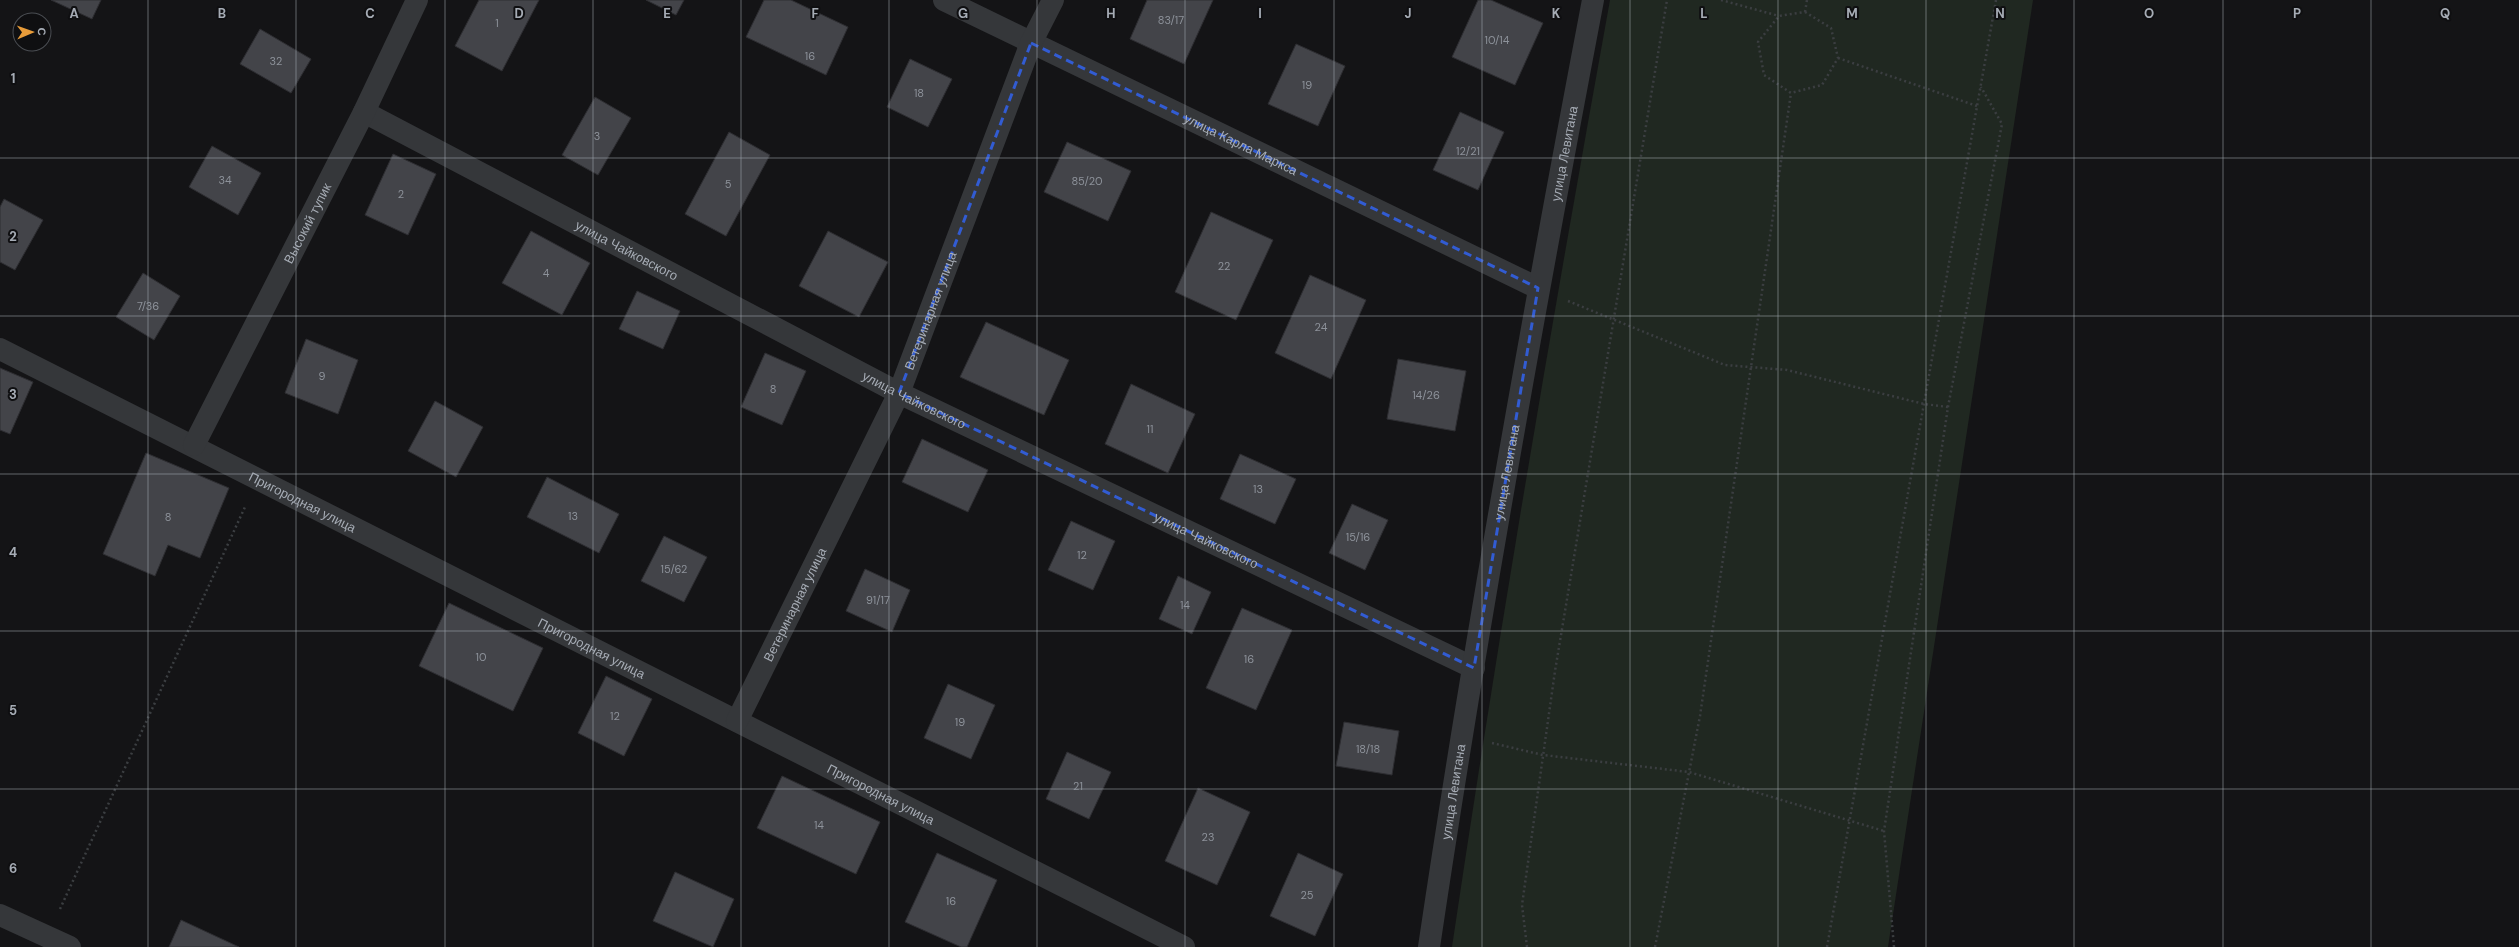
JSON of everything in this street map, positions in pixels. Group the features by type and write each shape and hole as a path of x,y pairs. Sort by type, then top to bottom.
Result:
{"street":[{"name":"Высокий тупик","path":"194,445 364,112 417,0"},
{"name":"улица Карла Маркса","path":"944,0 1538,288"},
{"name":"Ветеринарная улица","path":"737,721 899,393 1031,43 1053,0"},
{"name":"улица Левитана","path":"1429,947 1461,736 1474,668 1538,288 1593,0"},
{"name":"улица Чайковского","path":"364,112 899,393 1474,668"},
{"name":"Пригородная улица","path":"0,348 1184,947"},
{"path":"0,915 70,947"}],"path":[{"path":"1527,947 1522,905 1543,755 1612,319 1667,0"},
{"path":"1721,0 1779,16 1805,12 1831,28 1838,58 1822,85 1791,92 1764,75 1758,42 1779,16"},
{"path":"1805,12 1807,0"},
{"path":"1827,947 1996,0"},
{"path":"1838,58 1977,106"},
{"path":"1894,947 1884,831 1948,407 2002,124 1981,87"},
{"path":"1655,947 1708,669 1791,92"},
{"path":"1538,288 1725,365 1787,370 1924,404 1948,407"},
{"path":"47,936 258,479"},
{"path":"1461,736 1543,755 1689,772 1884,831"}],"highlighted area":[{"path":"1031,43 1538,288 1474,668 899,393"}],"shaded area":[{"path":"1610,0 2033,0 1888,947 1452,947 1488,710 1527,473"}],"building":[{"path":"51,0 101,0 92,19"},
{"path":"479,0 539,0 502,71 455,46"},
{"path":"646,0 684,0 676,15"},
{"path":"764,0 791,0 848,27 826,75 746,37"},
{"path":"1147,0 1213,0 1184,64 1130,39"},
{"path":"1478,0 1491,0 1543,23 1515,85 1452,57"},
{"path":"260,29 311,59 291,93 240,64"},
{"path":"1296,44 1345,66 1318,126 1268,104"},
{"path":"910,59 952,79 928,127 887,107"},
{"path":"595,97 631,118 598,175 562,155"},
{"path":"1460,112 1504,132 1478,190 1433,170"},
{"path":"729,132 770,155 726,236 685,214"},
{"path":"1067,142 1131,171 1108,221 1044,192"},
{"path":"212,146 261,173 238,215 189,187"},
{"path":"393,154 436,174 408,235 365,215"},
{"path":"4,199 43,220 15,270 0,262 0,207"},
{"path":"1211,212 1273,240 1236,320 1175,292"},
{"path":"531,231 590,263 562,315 502,283"},
{"path":"828,231 888,262 859,317 799,286"},
{"path":"143,273 180,296 154,340 116,317"},
{"path":"1310,275 1366,300 1331,379 1275,353"},
{"path":"637,291 680,311 663,349 619,329"},
{"path":"986,322 1069,360 1044,415 960,377"},
{"path":"306,339 358,360 338,414 285,393"},
{"path":"765,353 806,371 782,425 741,407"},
{"path":"1398,359 1466,371 1455,431 1387,419"},
{"path":"0,368 33,382 10,434 0,430"},
{"path":"1131,384 1195,414 1168,473 1105,444"},
{"path":"435,401 483,427 456,477 408,451"},
{"path":"922,439 988,470 968,512 902,482"},
{"path":"146,453 229,488 200,558 168,545 155,576 103,554"},
{"path":"1240,454 1296,479 1275,524 1220,499"},
{"path":"547,477 619,514 599,553 527,517"},
{"path":"1352,504 1388,520 1365,570 1329,553"},
{"path":"1071,521 1115,541 1093,590 1048,570"},
{"path":"664,536 707,557 684,602 641,581"},
{"path":"865,569 910,590 892,632 846,611"},
{"path":"1178,576 1211,592 1192,634 1159,619"},
{"path":"449,603 543,648 513,711 419,666"},
{"path":"1242,608 1292,630 1256,710 1206,688"},
{"path":"606,676 652,699 624,756 578,733"},
{"path":"948,684 995,705 971,759 924,738"},
{"path":"1344,722 1399,731 1392,775 1336,766"},
{"path":"1067,752 1111,772 1089,819 1046,799"},
{"path":"782,776 880,822 856,874 757,828"},
{"path":"1198,788 1250,812 1217,885 1165,861"},
{"path":"937,853 997,880 967,947 961,947 905,922"},
{"path":"1298,853 1343,874 1315,936 1270,916"},
{"path":"675,872 734,899 713,947 653,921"},
{"path":"181,920 239,947 169,947"}]}
